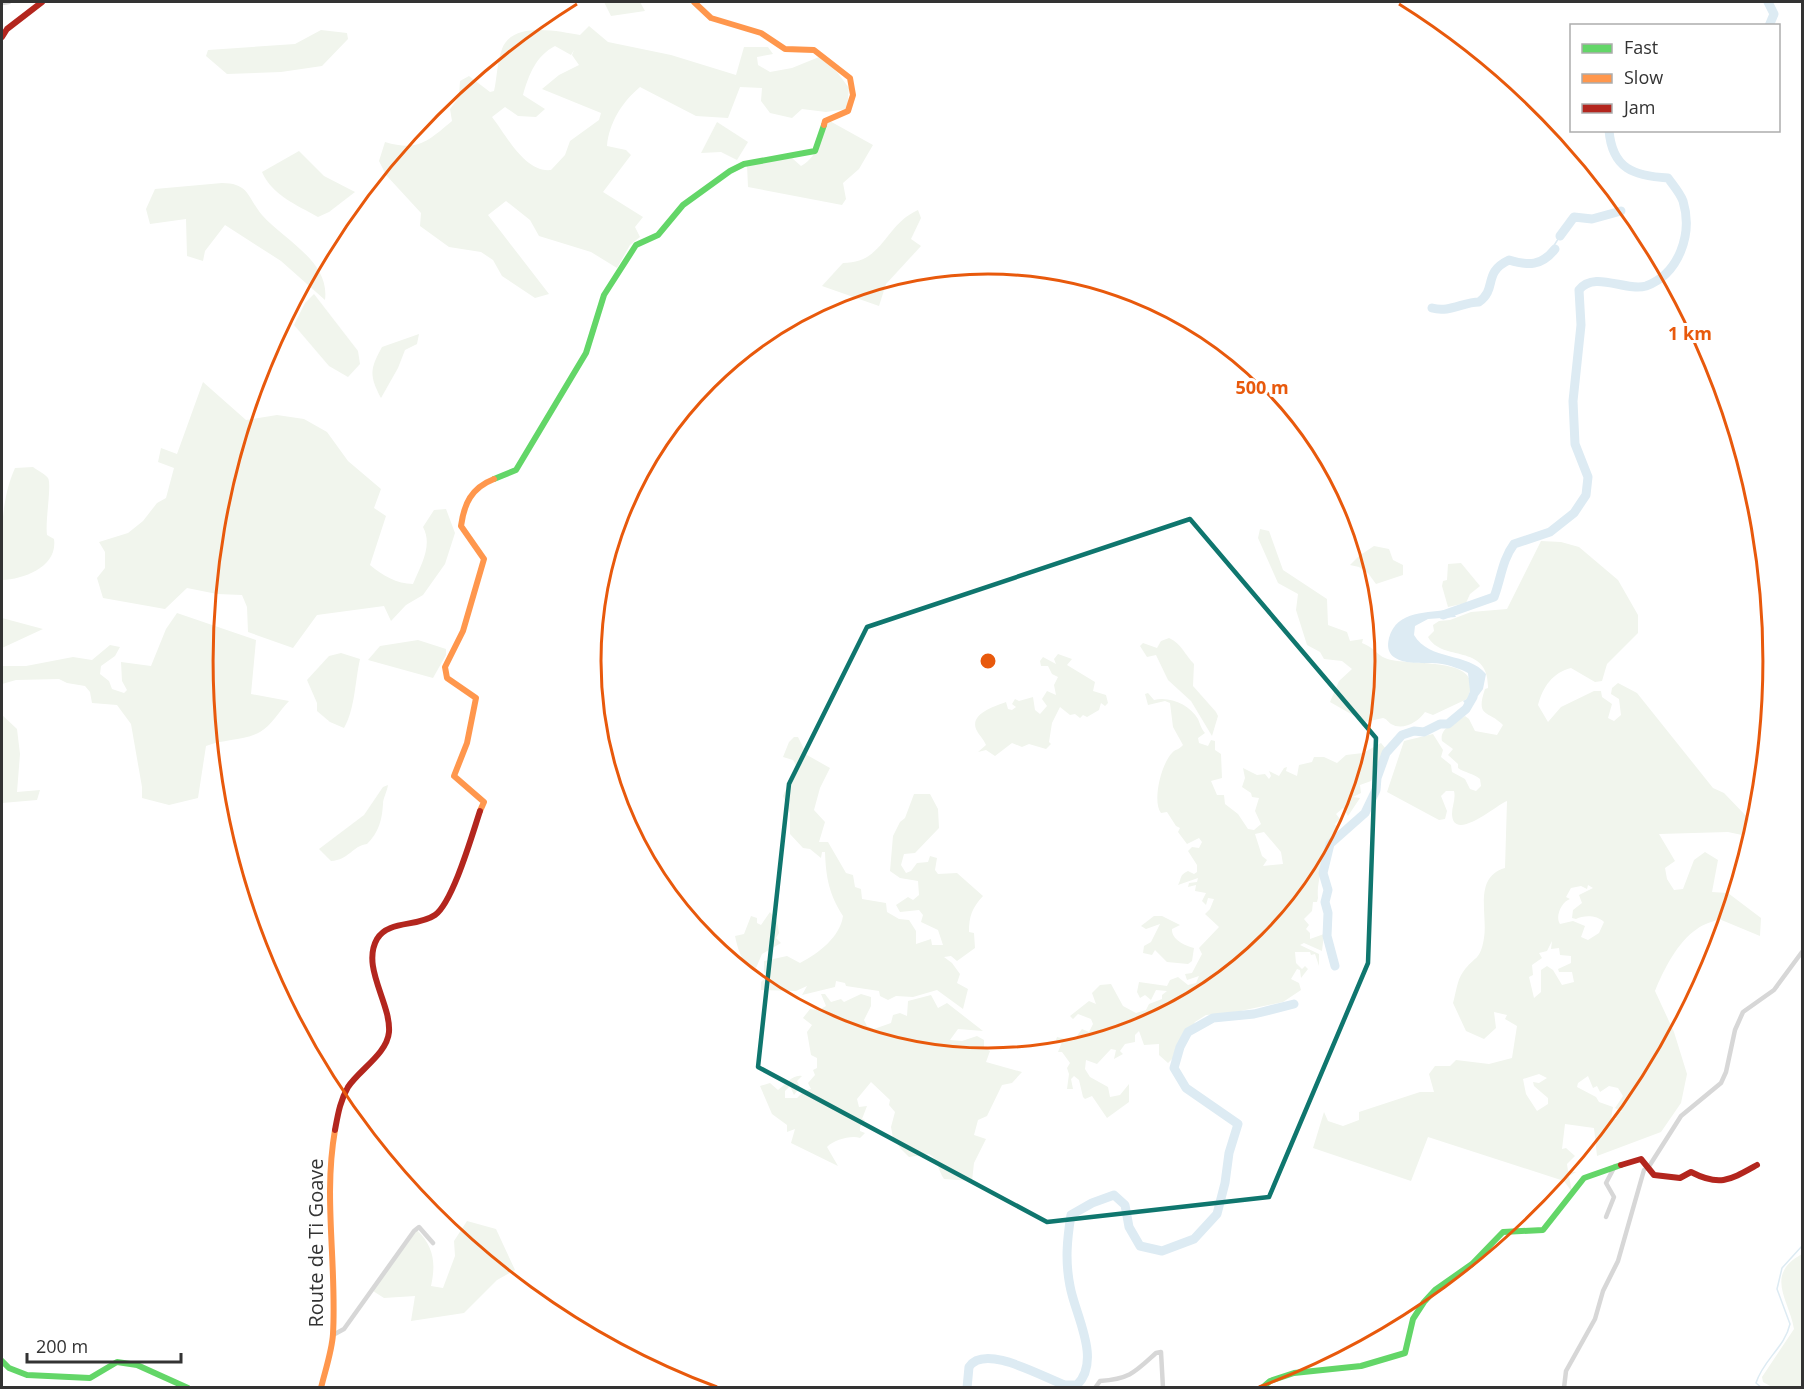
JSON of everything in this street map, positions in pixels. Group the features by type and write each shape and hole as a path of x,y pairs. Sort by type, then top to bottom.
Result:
{"street":[{"path":"2,3 9,2"},
{"path":"2,37 7,29 42,2"},
{"name":"Route de Ti Goave","path":"321,1388 333,1335 330,1157 340,1101 350,1083 385,1045 389,1032 372,956 376,941 383,931 434,916 447,901 484,802 454,776 467,743 476,698 447,678 445,667 463,631 484,559 460,526 464,504 486,482 516,470 585,353 604,295 636,244 658,235 683,206 730,171 744,164 815,151 825,121 848,111 852,103 853,86 850,78 814,50 785,49 761,33 711,18 694,2"},
{"path":"1564,1388 1566,1371 1595,1319 1603,1291 1618,1261 1644,1170 1648,1168 1681,1116 1721,1083 1726,1072 1735,1030 1743,1012 1774,990 1803,952"},
{"path":"1262,1388 1276,1377 1344,1365 1362,1366 1383,1358 1398,1358 1405,1353 1413,1319 1435,1290 1472,1264 1503,1232 1543,1230 1569,1198 1580,1179 1603,1168 1641,1159 1654,1176 1680,1178 1691,1172 1712,1183 1728,1182 1757,1165"},
{"path":"1606,1217 1614,1197 1606,1183 1615,1166"},
{"path":"333,1335 344,1329 414,1231 419,1227 433,1243"},
{"path":"1095,1388 1100,1381 1121,1380 1129,1376 1156,1353 1161,1352 1163,1388"},
{"path":"2,1361 9,1368 27,1375 90,1377 117,1362 137,1365 188,1388"}],"highlighted area":[{"path":"1190,519 1376,738 1368,963 1269,1197 1047,1222 758,1067 789,784 867,627"}],"shaded area":[{"path":"604,2 640,2 645,11 611,16"},
{"path":"589,26 608,42 671,55 736,75 744,47 768,47 773,54 757,57 758,65 770,72 792,68 819,57 837,72 849,88 847,109 826,112 802,109 792,118 770,113 761,101 762,88 740,87 728,118 696,116 640,87 618,114 608,137 607,146 626,150 631,155 603,192 643,217 635,227 640,237 630,245 617,268 591,252 539,236 530,220 506,201 488,215 549,294 535,298 502,276 493,260 481,252 449,247 420,226 421,213 386,175 379,161 385,142 406,146 422,143 452,121 450,109 459,97 460,81 469,76 490,92 494,91 502,49 507,40 515,34 548,30 580,35","holes":["555,46 571,55 574,50 572,55 579,65 559,75 542,89 601,113 599,120 570,141 565,155 551,170 542,169 533,166 517,151 492,117 505,107 518,116 536,117 545,109 523,95 534,66 548,50"]},
{"path":"321,30 347,33 348,39 322,66 281,72 227,74 206,56 208,50 295,44"},
{"path":"828,120 873,145 859,169 843,183 846,199 842,205 748,187 747,165 792,158 801,166 807,162 816,152"},
{"path":"717,122 748,142 737,160 721,152 701,153"},
{"path":"299,151 324,176 355,192 329,212 318,217 286,199 272,187 262,172"},
{"path":"222,183 243,189 262,215 313,263 325,286 325,300 281,261 225,225 205,251 203,261 187,256 186,219 150,224 146,209 155,189"},
{"path":"918,210 921,218 911,239 921,246 886,284 879,306 822,286 843,263 857,261 876,250 898,225"},
{"path":"314,294 358,351 360,364 348,377 329,366 294,325 305,303"},
{"path":"419,334 417,344 405,350 381,398 372,372 382,347"},
{"path":"203,382 246,420 277,415 304,419 327,432 348,461 381,489 374,508 386,516 370,565 390,578 413,584 426,548 426,534 423,527 434,510 446,509 455,533 445,564 423,595 406,605 391,621 384,606 317,615 293,648 248,632 247,607 242,595 217,594 187,588 165,609 103,598 97,578 105,568 105,552 99,542 128,533 143,521 157,503 166,498 174,468 158,462 161,448 177,454"},
{"path":"33,467 48,478 47,535 54,539 54,548 45,564 30,574 2,580 2,522 6,494 15,468"},
{"path":"1260,529 1269,531 1283,570 1327,599 1328,625 1347,632 1350,641 1363,639 1362,643 1385,658 1457,668 1467,675 1471,684 1467,699 1433,715 1425,712 1414,722 1405,726 1396,726 1383,718 1365,722 1330,702 1339,681 1352,669 1342,661 1324,659 1320,652 1307,645 1296,610 1298,594 1278,583 1258,538"},
{"path":"1541,541 1561,542 1579,547 1618,580 1638,615 1638,633 1607,664 1602,681 1595,682 1571,668 1564,670 1549,682 1538,705 1548,722 1561,707 1594,691 1601,691 1602,697 1612,704 1608,718 1614,721 1621,715 1619,699 1611,694 1612,688 1618,683 1637,693 1713,788 1724,793 1749,819 1742,835 1728,832 1659,834 1675,861 1665,868 1667,879 1674,890 1683,889 1694,860 1705,852 1718,860 1712,892 1728,893 1761,918 1760,936 1719,919 1699,927 1677,949 1655,991 1674,1032 1687,1074 1681,1103 1661,1132 1597,1156 1594,1128 1565,1124 1562,1149 1566,1148 1575,1156 1567,1164 1568,1171 1576,1172 1569,1176 1572,1192 1564,1181 1428,1137 1411,1181 1313,1148 1324,1112 1328,1121 1343,1126 1359,1120 1359,1112 1420,1092 1434,1092 1429,1074 1435,1066 1450,1066 1456,1060 1489,1064 1512,1058 1517,1026 1505,1019 1507,1015 1494,1012 1496,1028 1484,1039 1466,1031 1453,1003 1461,975 1479,955 1482,946 1485,929 1485,888 1495,873 1505,868 1507,801 1477,820 1460,825 1454,822 1452,814 1454,791 1446,791 1441,796 1447,811 1445,819 1439,820 1387,792 1404,741 1433,734 1443,750 1441,757 1451,765 1452,772 1465,779 1470,789 1476,791 1481,786 1480,779 1475,775 1458,768 1458,764 1448,755 1453,749 1442,741 1442,736 1445,729 1465,716 1475,731 1497,735 1503,725 1485,712 1482,705 1485,689 1488,688 1486,674 1481,664 1464,655 1435,645 1428,637 1434,631 1433,625 1439,621 1450,620 1471,612 1507,609","holes":["1588,885 1593,888 1579,895 1582,903 1573,910 1572,918 1590,916 1604,922 1599,933 1588,940 1581,937 1585,926 1573,921 1560,924 1558,918 1562,906 1570,899 1566,897 1571,888 1581,886 1587,889","1552,941 1551,949 1559,948 1560,955 1571,956 1571,963 1558,969 1559,972 1572,972 1574,982 1562,985 1553,970 1547,966 1541,970 1541,992 1534,998 1529,977 1533,975 1532,965 1542,958 1539,953 1547,951","1539,1074 1547,1078 1539,1083 1533,1082 1534,1086 1548,1098 1548,1104 1537,1111 1526,1094 1523,1079","1588,1076 1593,1088 1597,1086 1600,1092 1609,1086 1618,1088 1623,1096 1615,1108 1623,1112 1619,1111 1614,1116 1617,1119 1611,1119 1613,1107 1599,1102 1596,1097 1577,1087 1578,1083"]},
{"path":"1374,546 1389,549 1393,560 1403,565 1403,575 1376,584 1368,573 1359,567 1350,565"},
{"path":"1461,563 1480,586 1470,594 1466,603 1448,607 1442,586 1443,581 1447,580 1448,564"},
{"path":"1451,609 1456,617 1428,619 1415,626 1414,635 1429,649 1469,662 1486,674 1483,689 1469,708 1463,701 1467,699 1470,691 1468,673 1435,663 1407,662 1392,655 1388,648 1393,629 1406,617"},
{"path":"177,613 256,640 251,694 289,701 272,722 260,732 206,746 198,798 169,805 142,798 131,724 117,705 92,703 90,692 85,686 59,679 16,680 2,684 2,666 26,666 73,657 92,660 110,645 120,647 115,656 101,666 100,674 109,681 112,689 124,693 127,690 122,681 121,662 151,666 166,629"},
{"path":"2,618 43,629 2,648"},
{"path":"1169,638 1180,646 1194,664 1193,686 1218,716 1212,736 1191,701 1168,680 1156,655 1147,657 1140,646 1143,643 1157,648 1161,641"},
{"path":"418,640 446,649 446,655 433,678 368,660 380,646"},
{"path":"341,653 360,659 353,704 344,728 330,722 317,711 317,703 307,680 329,656"},
{"path":"1058,654 1072,659 1067,665 1095,682 1093,691 1106,695 1108,703 1105,706 1101,703 1099,710 1080,718 1075,714 1070,715 1060,707 1052,723 1049,742 1051,744 1046,749 1029,744 1022,747 1012,743 995,756 986,750 978,752 986,745 976,729 975,723 980,714 1006,702 1008,709 1012,710 1016,707 1012,704 1015,699 1019,701 1033,697 1035,710 1040,714 1047,706 1042,699 1047,691 1056,695 1054,685 1058,677 1052,674 1048,666 1041,666 1040,661 1043,657 1056,664 1054,659"},
{"path":"1148,693 1154,700 1166,699 1185,706 1198,719 1205,733 1198,738 1199,743 1208,746 1211,740 1215,741 1215,750 1221,754 1222,778 1211,781 1217,795 1224,795 1225,804 1238,814 1248,829 1254,830 1261,824 1255,811 1259,798 1252,797 1251,793 1242,787 1245,778 1243,768 1257,775 1265,774 1269,779 1271,776 1269,771 1279,776 1287,767 1286,771 1297,776 1299,765 1312,762 1314,757 1324,757 1337,763 1346,755 1363,753 1381,743 1386,749 1371,781 1360,785 1361,793 1353,797 1360,798 1348,816 1343,808 1336,814 1340,819 1335,824 1338,829 1323,864 1317,902 1313,902 1312,911 1304,919 1309,925 1306,929 1310,933 1310,939 1324,934 1322,951 1304,943 1300,945 1319,954 1319,966 1315,954 1295,952 1296,963 1302,969 1305,966 1308,969 1301,978 1300,970 1297,969 1291,979 1299,983 1301,990 1283,1002 1231,1013 1206,1015 1195,1022 1177,1051 1179,1058 1173,1058 1168,1063 1159,1055 1159,1044 1144,1045 1139,1031 1135,1035 1135,1042 1125,1044 1120,1051 1123,1054 1114,1059 1116,1050 1111,1049 1097,1064 1086,1060 1085,1069 1090,1077 1108,1087 1110,1097 1120,1095 1129,1084 1129,1102 1107,1118 1092,1096 1085,1099 1083,1097 1079,1080 1074,1076 1071,1079 1073,1089 1067,1089 1069,1074 1067,1068 1070,1063 1062,1052 1058,1052 1062,1042 1056,1040 1057,1037 1073,1041 1082,1029 1089,1032 1093,1024 1091,1019 1078,1014 1073,1019 1070,1016 1089,1001 1096,1004 1092,993 1100,985 1111,984 1123,1006 1136,1013 1146,1010 1149,1004 1162,999 1162,995 1167,991 1156,990 1151,1000 1145,995 1140,998 1137,992 1139,982 1167,986 1170,980 1178,977 1188,985 1196,983 1199,976 1187,980 1185,974 1192,973 1202,954 1199,948 1219,927 1205,914 1214,899 1208,898 1206,905 1202,901 1206,893 1195,891 1196,885 1188,887 1189,883 1197,882 1198,878 1178,885 1185,872 1194,874 1197,872 1197,865 1188,851 1192,847 1199,848 1202,842 1199,838 1187,844 1178,832 1180,828 1176,826 1167,812 1161,813 1158,808 1159,783 1164,765 1173,752 1183,745 1173,727 1170,703 1165,701 1148,705 1145,694","holes":["1264,832 1281,852 1283,864 1263,866 1267,860 1262,856 1255,834"]},
{"path":"2,715 17,729 20,754 17,792 40,790 37,800 2,803"},
{"path":"794,737 798,737 807,755 830,768 820,788 814,810 825,822 819,842 828,842 846,873 853,875 855,887 861,889 862,899 886,903 887,912 899,919 909,920 916,931 916,944 931,939 932,945 943,945 938,930 921,922 923,915 919,910 900,912 896,905 908,897 913,900 919,895 918,881 900,878 890,871 893,836 900,822 905,818 914,794 930,794 938,809 939,828 915,853 904,854 901,865 906,873 911,871 917,863 928,862 930,856 937,858 935,870 938,874 957,873 983,896 974,908 970,921 969,932 974,933 975,948 957,961 951,956 944,957 960,974 957,983 968,989 963,1009 937,990 913,997 896,996 888,1000 880,996 879,991 846,986 845,983 836,981 835,987 802,995 807,986 796,991 761,990 761,982 767,976 764,972 764,961 787,956 800,963 821,949 833,937 838,931 843,916 829,885 825,852 822,852 821,858 810,849 803,848 790,834 790,813 783,796 797,771 793,760 783,757 789,742"},
{"path":"388,785 379,826 371,839 367,844 342,858 331,861 319,849 364,815 383,787"},
{"path":"770,912 777,921 779,933 776,938 781,943 762,954 756,968 744,960 735,936 744,934 751,916 757,918 757,923 761,925"},
{"path":"1154,916 1162,916 1180,925 1172,929 1172,933 1179,942 1194,948 1192,961 1188,964 1167,962 1155,950 1152,955 1143,953 1144,946 1151,942 1160,924 1146,929 1141,926"},
{"path":"821,994 825,994 831,1002 841,999 844,1002 861,994 871,997 871,1006 864,1020 867,1026 874,1029 891,1023 893,1015 900,1013 907,1016 908,1001 931,995 938,1008 947,1003 983,1031 958,1029 950,1040 962,1041 977,1036 984,1040 984,1048 990,1051 986,1062 1022,1072 1012,1083 1002,1085 987,1116 978,1120 974,1135 986,1139 974,1163 972,1181 944,1179 934,1158 929,1154 909,1157 893,1138 891,1127 895,1112 889,1105 890,1100 871,1082 857,1099 859,1107 867,1106 862,1119 865,1120 860,1127 860,1131 865,1133 860,1138 843,1139 827,1147 838,1166 791,1143 795,1129 787,1132 787,1125 772,1114 760,1086 770,1083 778,1090 793,1078 802,1076 797,1081 800,1087 794,1095 790,1086 785,1091 785,1098 797,1098 804,1091 811,1089 808,1083 815,1075 813,1070 817,1068 817,1058 811,1055 807,1032 812,1025 803,1018 810,1009 819,1010 826,1006"},
{"path":"467,1221 496,1229 515,1270 497,1280 464,1313 411,1321 415,1296 384,1298 373,1291 417,1230 423,1236 432,1256 431,1286 443,1288 455,1256 454,1241"},
{"path":"1802,1254 1802,1387 1772,1387 1763,1382 1762,1377 1794,1329 1784,1298 1781,1279 1784,1270"}],"waterway":[{"path":"1768,2 1774,14 1770,24"},
{"path":"1443,615 1494,597 1504,563 1514,544 1550,532 1574,513 1586,495 1588,477 1575,444 1573,401 1581,325 1579,290 1585,284 1593,282 1646,286 1667,272 1681,251 1686,214 1680,195 1668,178 1635,172 1620,162 1611,143 1609,132"},
{"path":"1560,236 1574,217 1592,219 1621,211"},
{"path":"1555,249 1553,247 1560,236"},
{"path":"1432,308 1444,309 1479,302 1485,297 1493,275 1501,265 1509,260 1528,264 1540,262 1555,249"},
{"path":"1335,966 1327,936 1328,913 1325,902 1328,890 1323,873 1330,844 1365,813 1376,790 1377,778 1386,753 1402,735 1414,731 1424,732 1440,724 1448,724 1466,709 1473,697"},
{"path":"967,1388 969,1367 977,1361 988,1359 1000,1360 1029,1369 1065,1385 1077,1385 1084,1375 1087,1350 1068,1277 1067,1250 1071,1215 1092,1203 1114,1195 1125,1205 1129,1227 1140,1246 1162,1251 1194,1239 1217,1214 1225,1183 1229,1153 1238,1124 1186,1088 1174,1068 1180,1047 1188,1032 1213,1018 1254,1014 1294,1004"},
{"path":"1762,1388 1756,1383 1759,1375 1784,1340 1790,1324 1777,1289 1782,1268 1802,1246"}],"traffic: fast":[{"path":"494,479 516,470 586,353 604,295 636,245 658,235 683,205 730,171 744,164 815,151 824,125"},
{"path":"1262,1388 1270,1381 1294,1373 1361,1366 1405,1353 1413,1319 1435,1290 1472,1264 1503,1232 1543,1230 1584,1178 1621,1165"},
{"path":"2,1361 9,1368 27,1375 90,1378 117,1362 137,1365 188,1388"}],"traffic: slow":[{"path":"694,2 711,18 761,33 785,49 814,50 850,78 853,95 848,111 825,121 824,125"},
{"path":"480,811 484,802 454,776 467,743 476,698 447,678 445,667 463,631 484,559 461,526 464,511 474,492 494,479"},
{"path":"321,1388 333,1334 330,1181 335,1130"}],"traffic: jam":[{"path":"2,37 7,29 42,2"},
{"path":"335,1130 341,1103 348,1087 378,1055 389,1032 386,1009 372,961 377,939 388,929 428,919 442,908 455,883 480,811"},
{"path":"1621,1165 1641,1159 1654,1175 1680,1178 1691,1172 1701,1177 1718,1180 1732,1178 1757,1165"}]}
